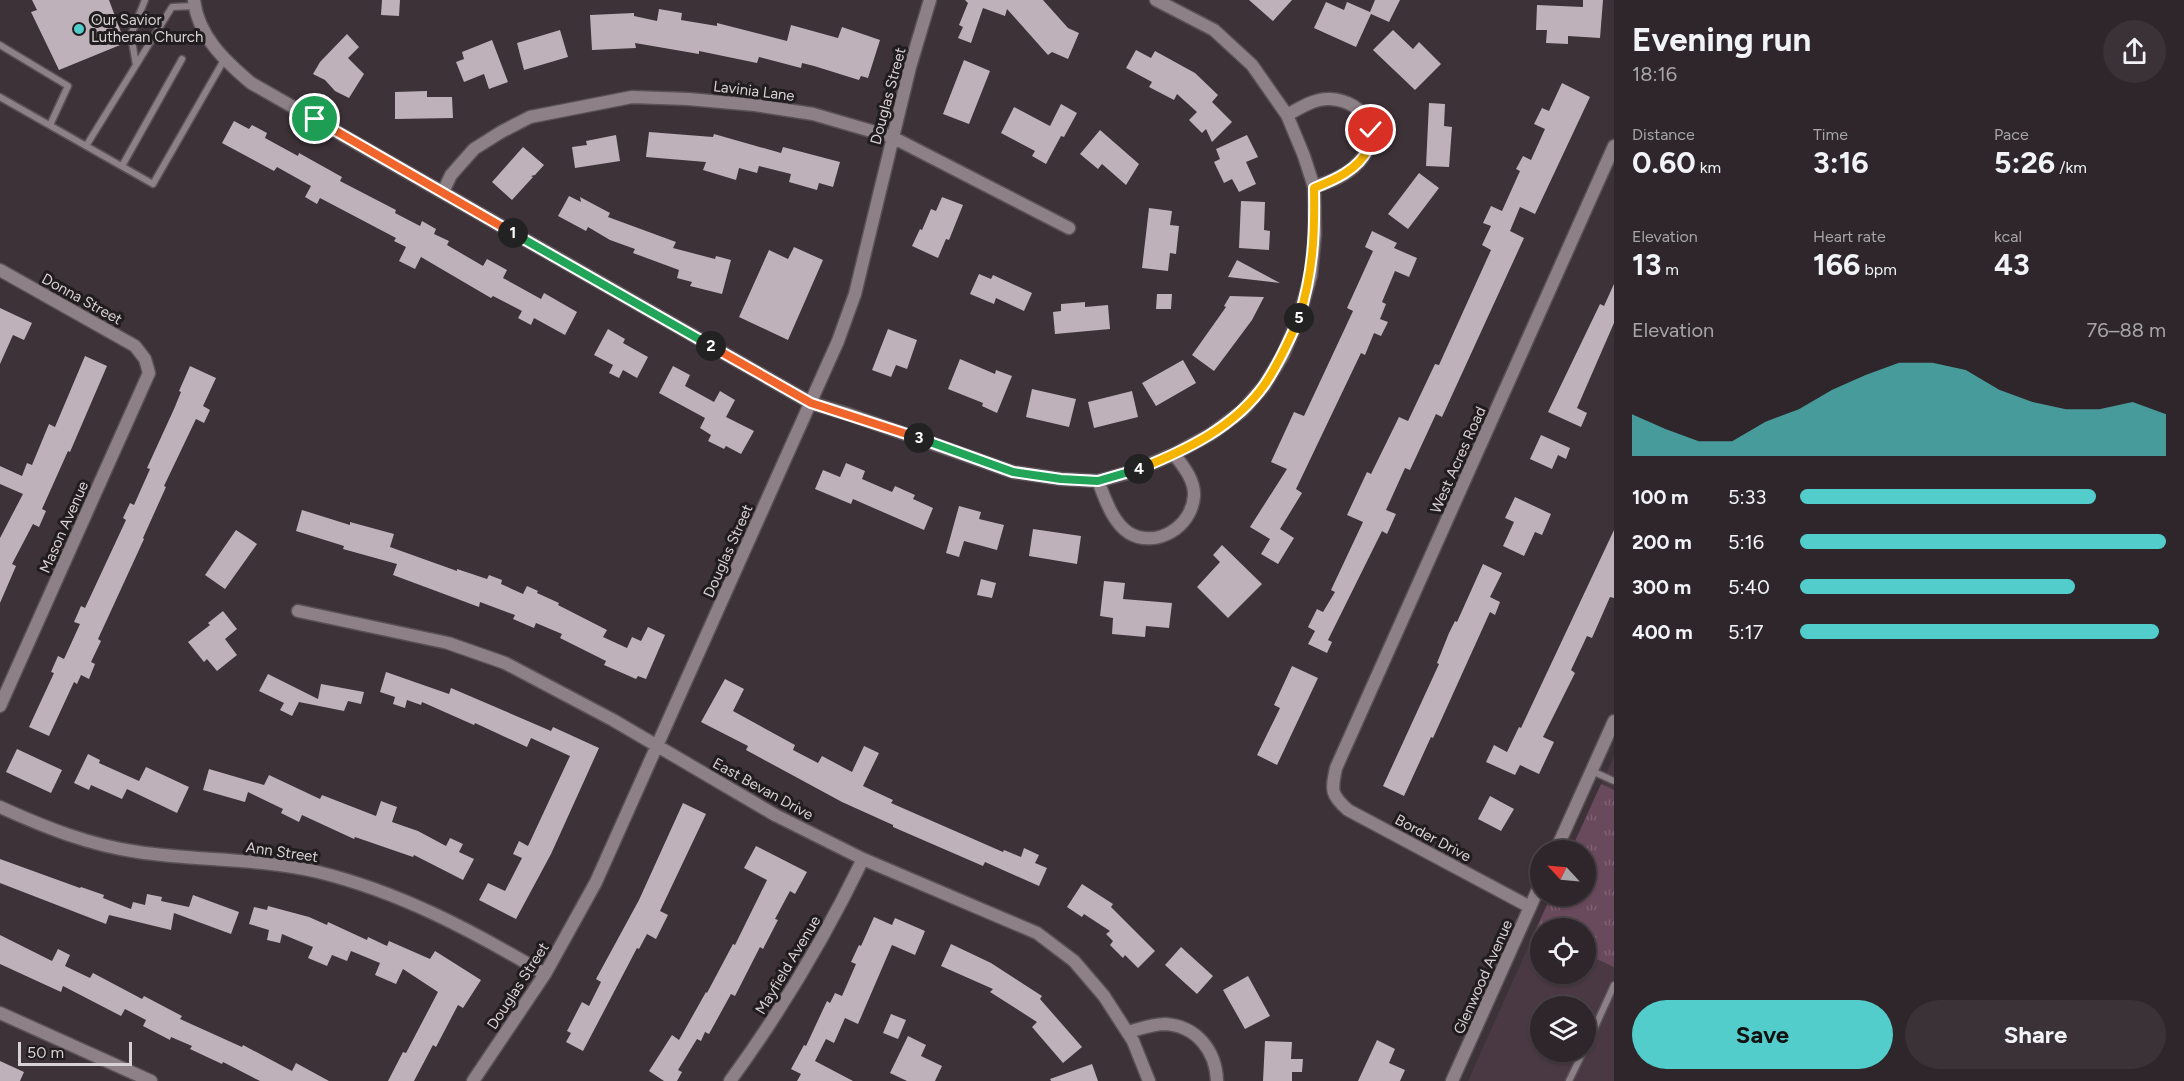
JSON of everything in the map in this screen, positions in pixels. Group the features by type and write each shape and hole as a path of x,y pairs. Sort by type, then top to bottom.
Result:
{"street":[{"name":"Douglas Street","path":"474,1081 545,974 596,882 838,341 855,294 892,137 930,0"},
{"path":"194,3 206,35 224,60 251,83 811,403 1013,472 1061,479 1098,481 1131,472 1174,454 1211,434 1242,411 1264,386 1283,355 1299,317 1311,275 1315,234 1314,188 1287,115 1252,65 1214,30 1156,0"},
{"name":"Lavinia Lane","path":"442,192 451,175 474,149 530,117 632,97 688,99 755,105 813,114 892,137 1069,228"},
{"path":"1287,115 1314,102 1329,99 1349,103 1363,111 1371,130 1369,147 1358,164 1335,180 1314,188"},
{"name":"West Acres Road","path":"1332,786 1336,768 1614,146"},
{"name":"Donna Street","path":"0,270 135,346 146,359"},
{"name":"Mason Avenue","path":"0,706 149,373 146,359"},
{"path":"1098,481 1113,516 1129,532 1154,539 1173,532 1188,516 1194,495 1190,475 1174,454"},
{"name":"East Bevan Drive","path":"298,611 448,643 505,663 657,745 775,815 862,859 1037,933 1074,961 1104,996 1133,1041 1149,1081"},
{"path":"1560,840 1614,721"},
{"name":"Border Drive","path":"1332,786 1335,798 1348,810 1530,907"},
{"name":"Ann Street","path":"0,807 91,843 139,852 316,871 377,888 437,914 493,943 545,974"},
{"name":"Mayfield Avenue","path":"734,1080 806,968 830,926 862,859"},
{"name":"Glenwood Avenue","path":"1452,1081 1530,907"},
{"path":"0,1013 150,1081"},
{"path":"1128,1032 1165,1024 1188,1029 1210,1053 1217,1081"}],"lane":[{"path":"136,65 130,35 145,0"},
{"path":"86,146 172,7 194,3"},
{"path":"0,45 68,86 50,125"},
{"path":"122,166 182,59"},
{"path":"0,97 153,184 224,60"},
{"path":"1591,771 1614,781"},
{"path":"1596,1025 1614,986"},
{"path":"1569,1081 1578,1062"}],"shaded area":[{"path":"1614,756 1614,1081 1468,1081 1530,943 1530,984 1596,984 1596,918 1541,918 1547,906 1596,906 1596,840 1576,840"}],"green space":[{"path":"1601,784 1614,790 1614,967 1596,959 1596,918 1541,918 1546,906 1596,906 1596,840 1576,840"}],"building":[{"name":"Our Savior Lutheran Church","path":"32,0 109,0 125,43 59,70 31,12 37,10"},
{"path":"382,0 400,0 399,16 381,15"},
{"path":"965,0 1043,0 1068,28 1079,33 1068,59 1052,52 1048,55 1007,9 1005,16 983,8 971,43 958,38 963,27 959,25 968,3"},
{"path":"1249,0 1292,0 1273,21"},
{"path":"1375,0 1400,0 1389,22 1371,14 1356,47 1314,28 1326,2 1344,10 1347,2 1370,12"},
{"path":"1583,0 1603,0 1600,38 1568,36 1568,44 1546,43 1547,30 1536,30 1537,5 1583,7"},
{"path":"659,9 682,13 681,20 717,26 717,23 787,41 791,25 838,38 842,27 880,40 868,78 861,76 859,80 802,63 801,68 759,57 757,63 699,51 699,54 635,43 636,48 592,50 590,15 634,13 634,16 657,21"},
{"path":"560,30 568,57 524,70 517,43"},
{"path":"1393,30 1413,49 1419,42 1441,64 1415,90 1373,50"},
{"path":"347,34 359,47 348,58 364,74 349,98 335,91 325,80 313,74 320,62"},
{"path":"492,40 508,82 489,89 484,74 464,82 456,62 464,59 462,52"},
{"path":"1136,50 1151,58 1155,51 1195,73 1218,95 1212,102 1232,122 1212,142 1206,129 1202,133 1189,120 1197,112 1177,94 1174,100 1149,87 1152,82 1126,68"},
{"path":"964,60 990,71 969,124 943,114"},
{"path":"1562,83 1590,97 1535,214 1520,207 1510,231 1524,238 1442,417 1436,414 1410,470 1405,468 1386,510 1396,514 1387,534 1382,531 1328,640 1332,642 1327,653 1308,644 1315,631 1308,627 1317,609 1323,612 1335,592 1331,590 1363,522 1347,515 1367,472 1371,474 1399,417 1408,421 1435,364 1439,365 1491,250 1482,245 1491,226 1483,223 1491,206 1502,211 1520,171 1516,169 1523,156 1531,160 1545,129 1534,124 1542,108 1549,111"},
{"path":"427,91 427,97 452,97 453,118 395,119 395,92"},
{"path":"1429,103 1445,104 1444,126 1452,127 1449,167 1426,166"},
{"path":"1061,104 1077,113 1046,164 1032,156 1035,151 1001,133 1014,107 1050,126"},
{"path":"234,121 249,129 252,125 267,133 265,138 298,156 299,153 342,177 340,181 396,210 395,213 420,226 422,221 436,229 434,234 449,241 447,245 483,266 487,259 507,270 503,278 541,299 544,293 577,312 565,335 534,318 531,325 518,318 522,311 493,296 491,298 421,257 415,269 399,261 406,247 394,241 396,238 320,198 317,204 305,197 311,186 277,167 274,171 222,143"},
{"path":"1100,130 1139,164 1126,185 1102,164 1098,169 1080,154"},
{"path":"649,132 713,137 714,134 781,153 783,147 840,162 833,187 819,183 817,190 789,182 791,174 759,166 757,173 739,168 736,180 703,170 706,162 646,157"},
{"path":"616,135 620,161 575,168 572,147 587,145 586,141"},
{"path":"1247,135 1258,157 1246,162 1256,184 1239,192 1232,179 1224,183 1214,162 1220,159 1216,149"},
{"path":"523,147 544,165 535,175 531,176 533,177 512,200 492,182"},
{"path":"1419,173 1439,188 1408,229 1388,214"},
{"path":"569,196 581,202 580,197 610,213 608,217 676,242 673,248 715,259 716,256 731,260 722,294 690,286 692,282 677,278 679,270 633,253 635,249 610,240 588,227 586,231 558,216"},
{"path":"942,197 963,205 949,240 946,239 938,258 912,246 931,209 936,211"},
{"path":"1241,201 1265,202 1264,230 1270,231 1269,250 1239,248"},
{"path":"1149,208 1172,211 1170,225 1179,226 1176,254 1170,253 1168,271 1142,268"},
{"path":"1372,231 1397,243 1394,248 1417,258 1409,277 1395,271 1382,302 1386,304 1380,319 1388,322 1381,336 1374,333 1365,355 1361,353 1296,489 1302,493 1280,529 1294,538 1278,564 1261,554 1270,539 1250,527 1287,469 1271,462 1294,412 1304,416 1353,311 1347,308 1373,251 1365,247"},
{"path":"794,247 823,260 788,340 739,317 769,250 788,259"},
{"path":"1237,260 1280,283 1228,277"},
{"path":"979,274 991,279 993,275 1032,293 1024,311 996,298 994,304 970,294"},
{"path":"1614,284 1614,323 1577,408 1587,413 1581,427 1548,412 1600,304 1604,306"},
{"path":"1157,294 1172,294 1171,309 1156,309"},
{"path":"1230,296 1264,297 1252,320 1214,371 1192,355 1226,307 1224,306"},
{"path":"1085,302 1085,307 1108,305 1110,329 1055,334 1053,312 1061,311 1061,304"},
{"path":"0,308 32,323 24,340 13,335 0,364"},
{"path":"608,329 625,339 623,343 648,357 637,378 623,370 619,378 609,373 613,365 594,355"},
{"path":"888,329 917,340 907,369 896,365 891,377 872,370"},
{"path":"85,356 107,366 70,452 68,451 42,509 46,511 39,527 33,524 12,564 16,566 0,603 0,538 23,494 0,484 0,466 22,476 27,463 32,465 49,424 55,427"},
{"path":"960,359 995,374 996,370 1012,376 997,413 982,406 983,403 948,389"},
{"path":"1183,360 1196,383 1156,406 1142,383"},
{"path":"190,366 216,378 203,406 210,410 204,423 196,419 164,486 166,487 144,539 98,639 101,641 91,662 95,664 89,679 81,675 77,684 74,682 49,736 29,727 54,673 51,672 58,656 64,659 80,624 74,622 81,606 85,608 126,520 123,518 130,503 134,505"},
{"path":"673,366 690,375 685,386 714,402 720,391 735,400 726,417 754,431 741,454 726,446 724,449 708,441 711,435 700,428 705,418 659,393"},
{"path":"1032,389 1076,399 1069,427 1026,417"},
{"path":"1132,391 1138,417 1094,428 1088,402"},
{"path":"1541,435 1570,448 1566,459 1558,455 1552,469 1530,459"},
{"path":"846,463 865,471 862,479 892,492 895,486 915,495 913,499 933,508 924,530 853,499 851,504 815,489 823,470 840,477"},
{"path":"1515,497 1551,514 1542,535 1535,532 1524,556 1503,546 1514,522 1505,518"},
{"path":"959,506 981,512 979,519 1004,525 997,550 964,541 959,557 946,553"},
{"path":"302,510 350,525 350,522 394,534 390,547 457,571 457,569 487,579 489,575 502,580 501,584 523,594 527,586 607,630 603,637 627,648 632,637 641,641 648,627 665,635 646,679 638,676 636,679 604,665 606,661 560,638 562,634 536,623 534,628 513,619 515,615 480,602 479,607 393,575 397,564 343,549 344,546 296,531"},
{"path":"1033,529 1081,536 1077,564 1029,556"},
{"path":"236,530 257,544 225,589 205,575"},
{"path":"1614,530 1614,598 1610,597 1592,638 1587,636 1571,670 1575,673 1543,737 1554,742 1539,774 1520,765 1515,775 1486,762 1494,745 1507,752 1519,727 1521,728"},
{"path":"1222,545 1262,584 1228,618 1197,587 1220,562 1213,555"},
{"path":"1483,564 1502,573 1490,597 1500,602 1495,615 1490,612 1404,796 1383,786 1439,664 1437,663 1449,633 1455,621 1457,622"},
{"path":"981,579 996,583 992,598 977,595"},
{"path":"1104,581 1125,583 1123,599 1172,603 1169,628 1146,626 1145,637 1112,634 1113,618 1100,616"},
{"path":"223,611 237,629 225,639 237,655 217,671 207,659 204,662 188,642 210,625 208,623"},
{"path":"1292,666 1318,678 1277,765 1257,755 1280,708 1274,705"},
{"path":"386,672 449,694 451,688 551,731 553,727 599,748 551,854 516,919 479,900 488,883 505,891 522,858 513,854 519,841 528,846 570,756 531,738 527,747 422,702 421,705 407,700 405,708 393,704 395,697 380,692"},
{"path":"268,674 318,699 321,684 364,692 361,704 348,701 344,711 299,702 292,716 280,710 284,703 259,691"},
{"path":"725,679 744,689 733,711 795,745 793,750 818,763 822,756 852,772 864,746 879,753 863,786 893,800 891,803 1003,852 1004,850 1021,857 1024,848 1039,855 1035,863 1047,868 1039,886 985,862 983,866 893,827 746,750 748,746 701,722"},
{"path":"17,749 62,770 51,793 6,772"},
{"path":"88,754 100,760 99,763 139,781 146,767 189,787 177,813 127,789 122,799 91,785 89,790 74,783"},
{"path":"209,769 264,785 269,775 320,799 322,795 376,816 381,801 397,807 392,822 418,831 446,846 450,838 463,844 459,852 474,859 463,880 414,855 413,857 355,837 354,839 302,815 299,822 281,813 283,809 248,792 245,802 203,790"},
{"path":"1490,796 1514,809 1501,831 1478,819"},
{"path":"683,803 706,814 660,911 668,915 656,939 647,934 639,949 637,948 583,1051 566,1042 571,1033 567,1031 582,1002 589,1006 601,982 596,979 639,900"},
{"path":"756,846 807,872 795,894 790,891 763,949 760,947 735,996 731,994 709,1034 705,1032 701,1041 697,1039 678,1070 682,1072 677,1081 664,1081 649,1071 672,1035 679,1040 733,944 735,945 767,880 744,868"},
{"path":"0,859 104,895 103,898 131,909 133,902 145,905 147,894 162,897 161,901 189,907 193,895 239,912 231,934 174,913 171,930 109,915 106,924 0,883"},
{"path":"1082,884 1113,904 1111,907 1155,951 1138,968 1110,945 1113,941 1106,934 1110,931 1084,914 1082,917 1067,907"},
{"path":"268,906 309,917 327,925 328,922 367,940 368,937 387,946 389,941 430,959 435,951 481,980 463,1008 458,1005 436,1047 433,1045 414,1081 388,1081 403,1052 406,1053 438,992 403,969 396,984 375,975 380,963 351,951 347,961 332,955 327,966 308,958 313,947 282,934 280,943 267,940 269,930 249,924 254,907 267,910"},
{"path":"874,917 892,925 895,918 925,931 915,955 892,945 858,1024 845,1018 834,1043 826,1039 815,1061 853,1081 797,1081 801,1074 791,1069 804,1045 806,1046 827,1001 830,1003 835,993 842,996 856,964 851,962"},
{"path":"0,935 52,961 58,949 70,955 65,966 90,978 93,973 142,999 144,996 182,1016 180,1019 242,1047 243,1045 292,1071 296,1063 329,1081 260,1081 223,1062 222,1064 190,1049 192,1046 171,1037 170,1040 143,1026 146,1020 125,1009 121,1016 63,986 61,992 0,964"},
{"path":"951,944 991,963 1042,996 1040,999 1082,1047 1063,1063 1032,1027 1037,1022 990,992 993,989 941,966"},
{"path":"1181,947 1213,976 1197,994 1165,965"},
{"path":"1248,976 1270,1016 1245,1029 1223,990"},
{"path":"891,1014 906,1020 898,1039 883,1033"},
{"path":"908,1036 926,1045 921,1056 942,1066 935,1081 907,1081 890,1073"},
{"path":"1377,1040 1395,1049 1389,1063 1405,1070 1400,1081 1358,1081"},
{"path":"1265,1041 1292,1042 1291,1059 1303,1059 1302,1072 1292,1072 1292,1081 1263,1081"},
{"path":"0,1061 24,1072 20,1081 0,1081"},
{"path":"1092,1064 1098,1081 1051,1081 1050,1079"}],"place":[{"name":"Our Savior Lutheran Church","path":"79,29"}],"route":[{"path":"315,119 811,403 1013,472 1061,479 1098,481 1131,472 1174,454 1211,434 1242,411 1264,386 1283,355 1299,317 1311,275 1315,234 1314,188 1335,180 1358,164 1369,147 1371,130"}]}
